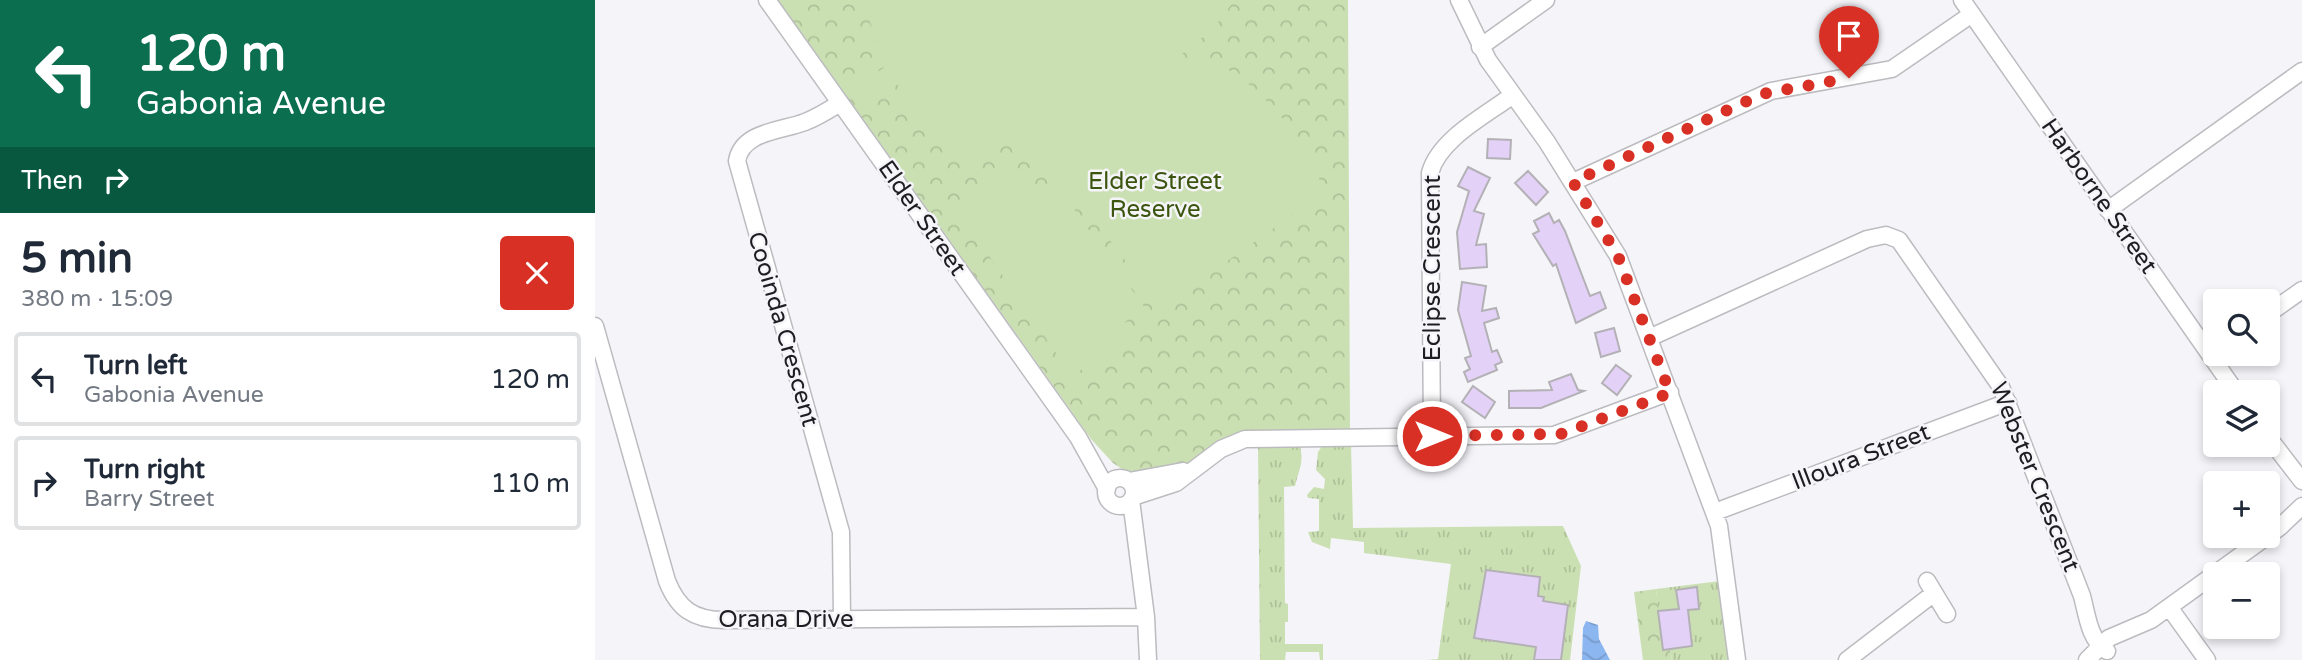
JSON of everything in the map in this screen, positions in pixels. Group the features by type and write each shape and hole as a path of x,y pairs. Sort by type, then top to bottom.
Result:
{"street":[{"name":"Elder Street","path":"767,0 1077,437 1107,489"},
{"path":"1459,0 1480,47 1573,182 1618,256 1715,512 1723,541 1737,660"},
{"path":"1480,47 1546,0"},
{"name":"Harborne Street","path":"1962,0 2203,340"},
{"path":"1573,182 1771,91 1892,69 1972,14"},
{"path":"2108,209 2302,71"},
{"name":"Eclipse Crescent","path":"1432,436 1430,173 1435,159 1446,146 1513,95"},
{"name":"Cooinda Crescent","path":"840,103 809,121 750,140 740,149 737,161 839,524 842,619"},
{"name":"Webster Crescent","path":"1649,338 1867,239 1886,235 1905,247 1993,373 2008,402 2103,649"},
{"path":"2280,306 2302,290"},
{"name":"Orana Drive","path":"596,332 667,581 678,603 692,615 709,620 1146,617"},
{"path":"1195,467 1161,477 1115,479 1107,489 1110,501 1127,501 1176,483 1227,446 1254,438 1561,434 1670,393"},
{"name":"Illoura Street","path":"1715,512 2008,402"},
{"name":"Elder Street","path":"1077,437 1126,480"},
{"path":"2280,453 2302,481"},
{"path":"2287,463 2302,495"},
{"path":"1126,480 1134,489 1127,501 1146,617 1148,660"},
{"path":"2280,527 2302,505"},
{"path":"2280,527 2302,518"},
{"path":"2087,660 2103,649 2134,638 2151,620 2251,548"},
{"path":"1847,660 1930,588 1947,614"},
{"path":"2169,607 2207,660"}],"green space":[{"name":"Elder Street Reserve","path":"778,0 1348,0 1350,431 1259,431 1187,466 1131,475 1113,463 1091,439"},
{"path":"868,0 1228,0 1231,5 1214,28 1177,58 1225,68 1255,90 1286,122 1299,140 1319,177 1323,193 1188,289 1184,285 1166,298 1152,295 1066,183 1017,138 968,156 947,150 893,79 862,100 853,88 888,65 867,15"},
{"path":"1013,165 1033,194 1053,180 1145,308 1125,322 1133,335 1072,376 954,205"},
{"path":"1299,443 1301,460 1295,486 1284,487 1285,603 1288,604 1285,644 1323,644 1323,660 1320,660 1319,652 1286,652 1285,660 1260,660 1258,445"},
{"path":"1324,443 1351,444 1353,528 1563,526 1581,566 1570,660 1427,660 1438,659 1451,564 1364,553 1364,542 1331,538 1330,549 1312,542 1308,532 1319,531 1319,499 1308,498 1307,495 1314,487 1324,489 1325,479 1316,470 1318,452"},
{"path":"1720,581 1729,660 1672,660 1670,649 1692,646 1688,610 1699,609 1697,588 1677,590 1679,609 1658,611 1656,589"},
{"path":"1656,589 1663,649 1670,649 1672,660 1643,660 1634,592"}],"water":[{"path":"1586,621 1598,625 1599,639 1610,660 1582,660 1583,628"}],"building":[{"path":"1488,139 1511,140 1510,159 1487,158"},
{"path":"1468,167 1490,178 1474,211 1484,214 1476,245 1486,244 1487,267 1460,269 1457,232 1469,191 1458,186"},
{"path":"1528,171 1548,192 1536,205 1515,183"},
{"path":"1549,213 1554,223 1559,220 1565,231 1590,296 1600,292 1606,308 1576,323 1556,264 1553,266 1533,234 1539,231 1534,221"},
{"path":"1462,282 1486,286 1482,311 1496,308 1499,318 1484,323 1492,352 1497,350 1502,362 1495,365 1497,370 1468,382 1464,372 1470,369 1465,358 1471,356 1458,310"},
{"path":"1614,328 1620,351 1601,357 1595,333"},
{"path":"1616,365 1631,376 1617,395 1602,383"},
{"path":"1571,374 1578,390 1584,391 1541,408 1509,408 1509,391 1552,390 1549,382"},
{"path":"1473,386 1495,402 1485,418 1462,402"},
{"path":"1486,570 1540,577 1538,596 1544,597 1543,601 1568,605 1561,660 1534,660 1536,647 1474,638"},
{"path":"1697,587 1699,609 1688,610 1692,646 1663,650 1658,611 1679,609 1676,590"}],"route":[{"path":"1432,436 1561,434 1670,393 1618,256 1573,182 1762,94 1849,78"}]}
